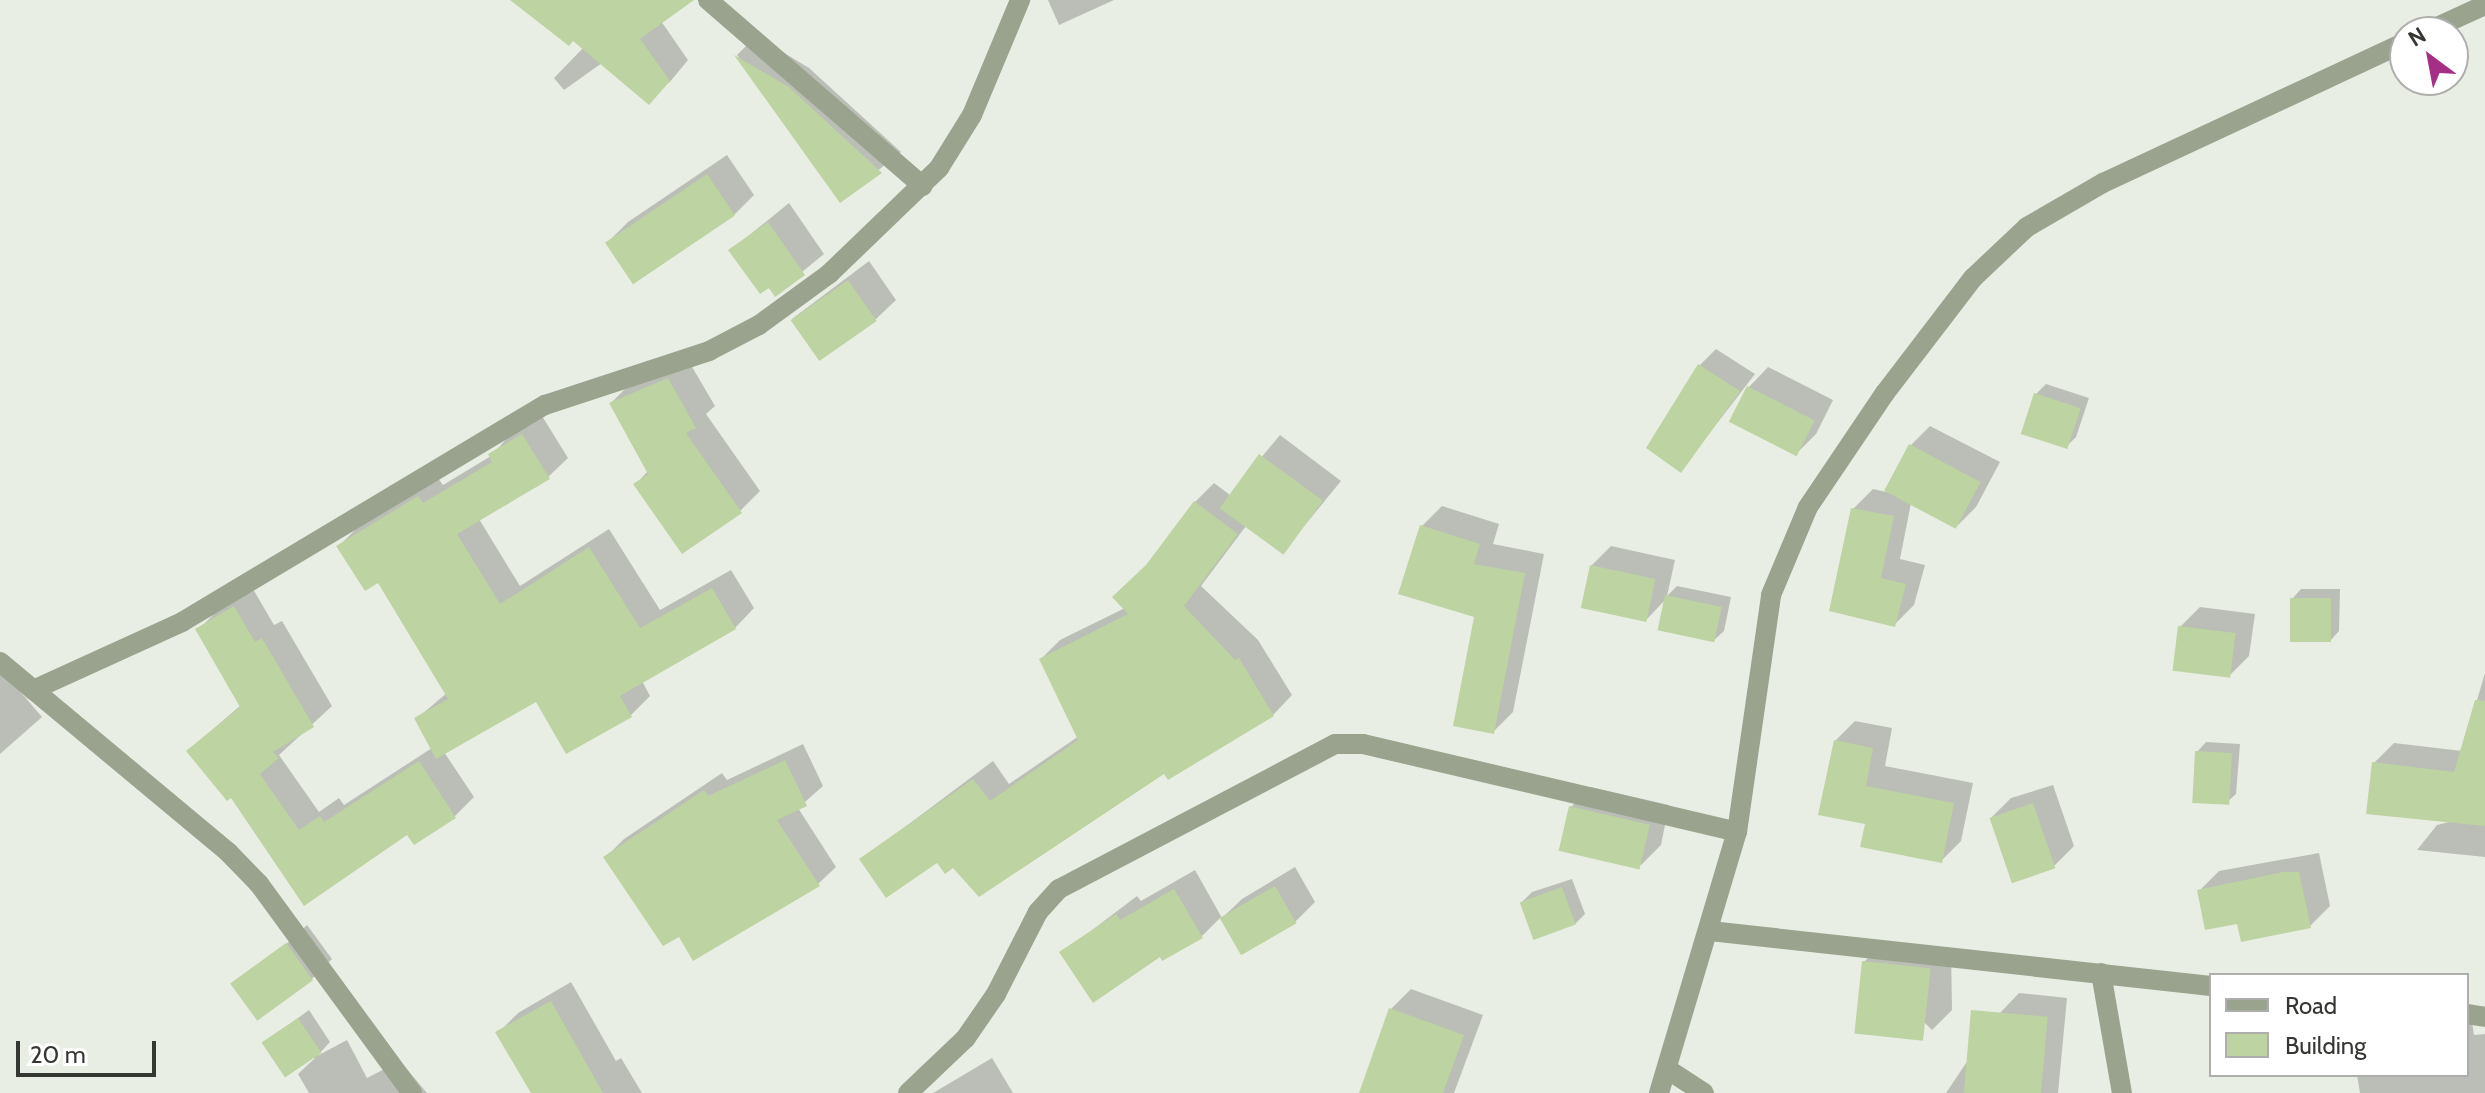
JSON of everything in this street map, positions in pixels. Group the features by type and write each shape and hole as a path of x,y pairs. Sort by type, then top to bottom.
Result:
{"street":[{"path":"708,0 923,186"},
{"path":"33,690 182,622 545,405 709,351 759,325 829,274 923,186 972,115 1020,0"},
{"path":"2461,16 2485,5"},
{"path":"1659,1093 1710,931 1737,832 1771,595 1802,522 1885,393 1973,278 2027,227 2103,183 2389,49"},
{"path":"0,662 121,758 249,873 412,1093"},
{"path":"908,1093 965,1039 996,994 1038,912 1059,889 1335,744 1363,744 1737,832"},
{"path":"1710,931 2209,986"},
{"path":"2101,973 2122,1093"},
{"path":"1667,1069 1704,1093"}],"building":[{"path":"510,0 694,0 640,39 670,81 649,105 573,41 569,46"},
{"path":"734,55 789,87 882,173 840,203"},
{"path":"707,174 735,215 633,284 605,243"},
{"path":"768,222 805,275 775,297 769,288 760,294 728,250"},
{"path":"848,280 877,321 819,361 791,320"},
{"path":"1698,364 1740,391 1681,473 1646,448"},
{"path":"668,378 696,428 686,433 742,513 682,554 633,484 648,474 609,403"},
{"path":"1747,386 1815,421 1797,456 1729,422"},
{"path":"2034,393 2081,408 2067,449 2021,434"},
{"path":"522,434 550,479 457,534 500,604 589,547 640,628 712,588 736,629 620,696 632,717 566,754 536,702 436,759 414,718 448,699 378,583 365,591 336,546 418,496 423,503 492,462 488,454"},
{"path":"1909,444 1981,482 1956,529 1884,491"},
{"path":"1259,454 1323,500 1284,555 1220,508"},
{"path":"1194,501 1238,534 1184,606 1235,660 1239,658 1274,716 1168,780 1164,774 979,897 953,868 945,874 937,863 886,898 859,859 973,779 990,801 1078,740 1039,659 1128,614 1112,597 1146,565"},
{"path":"1851,508 1894,516 1881,578 1906,584 1895,627 1829,611"},
{"path":"1420,525 1480,544 1474,564 1525,573 1494,734 1453,726 1474,617 1398,594"},
{"path":"1590,565 1656,579 1646,622 1581,608"},
{"path":"1665,595 1722,607 1714,642 1658,630"},
{"path":"2290,598 2331,598 2331,642 2290,642"},
{"path":"234,606 255,642 262,638 314,727 273,752 279,758 260,774 299,830 320,816 324,822 419,761 456,818 414,845 407,835 304,906 231,798 227,801 186,751 240,707 195,629"},
{"path":"2178,626 2236,633 2230,678 2173,671"},
{"path":"2475,700 2485,701 2485,826 2366,814 2372,762 2454,772"},
{"path":"1834,740 1873,748 1866,786 1954,803 1942,863 1860,847 1865,824 1818,815"},
{"path":"2195,751 2232,753 2229,805 2192,803"},
{"path":"785,760 807,806 777,820 820,886 693,961 679,937 663,946 603,857 704,790 708,796"},
{"path":"2033,803 2055,868 2012,883 1990,818"},
{"path":"1569,806 1650,825 1640,869 1559,851"},
{"path":"2283,872 2299,872 2311,928 2241,942 2237,924 2205,930 2197,890"},
{"path":"1275,886 1296,923 1241,955 1220,918"},
{"path":"1562,887 1576,925 1533,940 1520,902"},
{"path":"1174,889 1203,938 1162,961 1160,957 1093,1003 1059,952 1116,914 1120,920"},
{"path":"286,943 313,980 257,1021 230,984"},
{"path":"1862,961 1931,968 1923,1041 1854,1034"},
{"path":"551,1001 603,1093 531,1093 495,1032"},
{"path":"1389,1008 1464,1035 1443,1093 1359,1093"},
{"path":"1971,1010 2048,1017 2041,1093 1964,1093"},
{"path":"298,1018 321,1053 285,1077 262,1043"}]}
